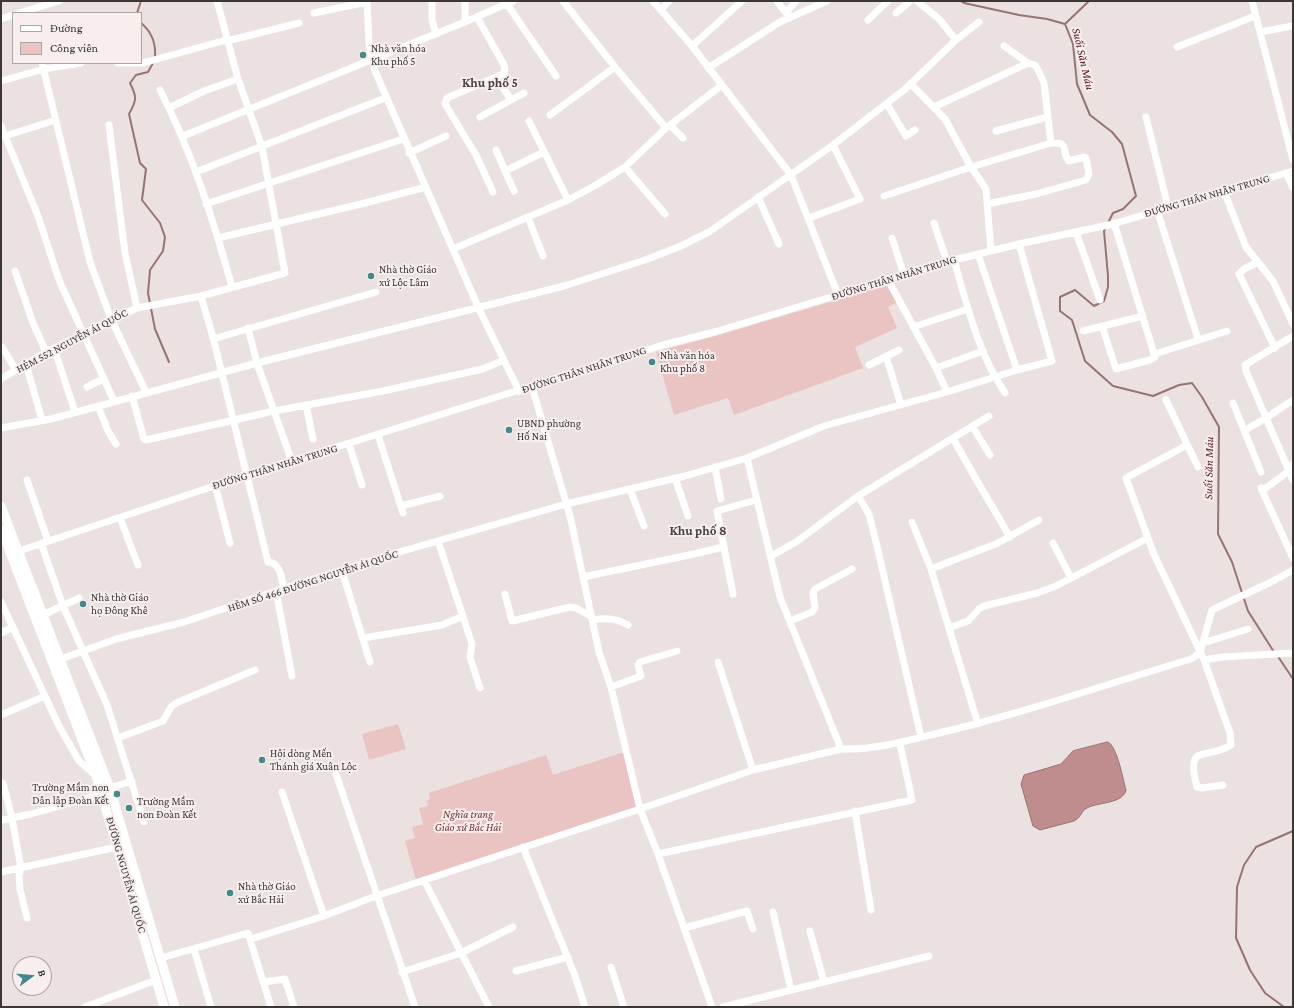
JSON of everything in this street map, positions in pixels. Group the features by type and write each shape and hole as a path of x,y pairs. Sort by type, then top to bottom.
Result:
{"main road":[{"path":"1,506 19,551 28,592"},
{"path":"1,529 28,592"},
{"name":"ĐƯỜNG NGUYỄN ÁI QUỐC","path":"28,592 43,615 110,788 175,1007"},
{"name":"ĐƯỜNG NGUYỄN ÁI QUỐC","path":"28,592 102,794 164,1007"},
{"path":"150,961 161,958"}],"street":[{"path":"22,12 59,1"},
{"path":"217,1 238,79 262,147 277,224"},
{"path":"432,1 432,20 436,34"},
{"path":"465,1 465,22"},
{"path":"563,1 615,68 668,126 683,138"},
{"path":"653,1 692,46 791,175 838,295"},
{"path":"662,10 669,1"},
{"path":"692,46 742,1"},
{"path":"777,1 788,16"},
{"path":"708,68 788,16 796,1"},
{"path":"788,16 798,16 827,1"},
{"path":"868,20 888,1"},
{"path":"896,13 910,1"},
{"path":"917,1 939,19 956,40"},
{"path":"1252,1 1293,160"},
{"path":"314,13 367,2 372,60 386,98 479,309 519,391"},
{"path":"183,136 436,34 510,2 556,76"},
{"path":"1,18 12,15"},
{"path":"1177,47 1256,16"},
{"path":"477,17 504,65 505,70 503,74 447,98 444,101 485,170 493,192"},
{"path":"1,428 75,412 257,363 479,309 564,286 645,260 681,246 709,232 833,145 911,84 956,40 978,22"},
{"path":"142,63 266,30 300,23"},
{"path":"1260,32 1293,26"},
{"path":"1004,46 1028,64 1035,65 1044,83 1051,143"},
{"path":"1,81 43,66 68,64"},
{"path":"934,107 1028,64"},
{"path":"43,66 90,262 111,319 146,392"},
{"path":"550,115 615,68"},
{"path":"496,77 511,100"},
{"path":"170,108 204,91 238,79"},
{"path":"911,84 945,119 971,167 986,189 991,251"},
{"path":"453,249 568,200 625,167 668,126 722,86"},
{"path":"160,90 183,136 218,238 232,286"},
{"path":"480,118 524,93"},
{"path":"196,172 386,98"},
{"path":"887,104 906,136 910,136 915,130"},
{"path":"996,131 1047,117"},
{"path":"1146,117 1168,207"},
{"path":"5,136 56,120"},
{"path":"529,121 568,200"},
{"path":"109,125 125,253 137,308"},
{"path":"1,126 38,216 59,280 82,334 114,401"},
{"path":"409,153 446,136"},
{"path":"206,204 403,139"},
{"path":"884,196 971,167 1051,143 1060,142 1063,144 1069,161 1084,157 1089,174 1086,180 1036,194 987,204"},
{"path":"809,218 860,199 833,145"},
{"path":"496,150 514,192"},
{"path":"505,171 544,152"},
{"path":"625,167 665,214"},
{"path":"1290,172 1293,188"},
{"name":"ĐƯỜNG THÂN NHÂN TRUNG","path":"19,551 215,485 663,345 718,331 951,261 1019,244 1113,224 1290,172"},
{"path":"218,238 426,187"},
{"path":"1224,191 1246,248 1273,281 1293,324"},
{"path":"758,197 779,244"},
{"path":"1157,210 1198,339"},
{"path":"528,217 543,256"},
{"path":"934,223 951,261 983,351 994,376 1005,393"},
{"name":"HẺM 552 NGUYỄN ÁI QUỐC","path":"1,379 46,352 111,319 137,308 201,296 285,272 277,224"},
{"path":"1113,224 1155,354"},
{"path":"1076,232 1100,300"},
{"path":"892,238 904,275"},
{"name":"HẺM SỐ 466 ĐƯỜNG NGUYỄN ÁI QUỐC","path":"61,659 116,639 184,622 284,588 438,541 566,504 675,478 747,458 824,426 947,392 994,376 1052,361 1019,244"},
{"path":"978,254 1017,370"},
{"path":"1258,262 1244,269 1239,274 1274,348"},
{"path":"15,271 33,323 46,352"},
{"path":"888,280 936,368 947,392"},
{"path":"213,338 376,292"},
{"path":"201,296 222,372 268,562 274,562 278,566 284,588"},
{"path":"913,327 968,309"},
{"path":"1083,331 1143,316"},
{"path":"1102,326 1116,369 1150,360 1155,357 1155,354 1198,339 1227,331"},
{"path":"248,328 257,363 292,462"},
{"path":"1293,336 1246,364 1244,367 1293,480"},
{"path":"2,347 16,370"},
{"path":"54,348 75,412"},
{"path":"869,364 899,350"},
{"path":"936,368 983,351"},
{"path":"886,356 901,405"},
{"path":"132,396 145,439 274,411 483,369 504,360"},
{"path":"26,364 42,420"},
{"path":"87,387 103,379"},
{"path":"532,386 570,516 599,652 611,687 640,809 658,854 712,1007"},
{"path":"1166,400 1198,467"},
{"path":"1245,430 1293,400"},
{"path":"1233,403 1261,472"},
{"path":"306,405 313,439"},
{"path":"98,406 108,431 116,444"},
{"path":"771,556 796,542 858,496 989,416"},
{"path":"972,426 990,455"},
{"path":"378,435 402,509 440,496"},
{"path":"953,438 980,490 1010,538"},
{"path":"349,444 362,485"},
{"path":"1187,445 1126,478 1148,538 1204,660 1232,740 1231,745 1225,749 1199,755 1192,768 1199,788 1223,785"},
{"path":"747,458 780,597 841,749"},
{"path":"1293,464 1289,471 1261,490 1293,558"},
{"path":"716,467 721,499"},
{"path":"675,478 688,516"},
{"path":"28,480 63,606 107,705 144,822"},
{"path":"215,485 230,543"},
{"path":"630,489 644,526"},
{"path":"858,496 869,514 876,539 921,737"},
{"path":"733,594 717,512 756,500"},
{"path":"120,518 138,565"},
{"path":"931,569 1010,538 1039,520"},
{"path":"912,522 931,569 978,724"},
{"path":"949,628 968,621 979,609 984,606 1037,593 1071,578 1148,538"},
{"path":"438,541 472,644 470,656 480,688"},
{"path":"1053,543 1071,578"},
{"path":"583,577 723,547"},
{"path":"790,621 812,612 815,608 813,593 815,589 852,569"},
{"path":"251,939 324,916 376,896 753,770 841,749 862,750 900,744 921,737 978,724 1191,659 1200,653 1212,610 1293,570"},
{"path":"342,571 370,662"},
{"path":"276,591 292,676"},
{"path":"506,594 512,622 570,607 576,608 592,618 620,620 628,625"},
{"path":"43,615 79,598"},
{"path":"1,602 30,661 38,685 45,696 59,726 79,761 96,776"},
{"path":"363,638 442,625 463,616"},
{"path":"1,633 13,627"},
{"path":"1202,643 1248,629"},
{"path":"611,687 641,676 638,665 640,662 677,651"},
{"path":"1204,660 1222,657 1293,653"},
{"path":"718,662 753,770"},
{"path":"118,738 164,721 171,706 176,703 255,670"},
{"path":"1,715 45,696"},
{"path":"658,854 912,800 900,744"},
{"path":"336,774 376,896 415,1007"},
{"path":"110,788 132,781"},
{"path":"3,783 12,818 20,868 20,889 27,918"},
{"path":"282,792 324,916"},
{"path":"1,820 66,805 102,794"},
{"path":"855,811 871,910"},
{"path":"1,872 117,847"},
{"path":"523,848 568,957 585,1007"},
{"path":"424,880 489,1007"},
{"path":"684,928 747,911 753,929"},
{"path":"773,912 791,990"},
{"path":"402,972 461,953 513,927"},
{"path":"810,931 824,982"},
{"path":"161,958 248,933 271,1007"},
{"path":"194,949 211,1007"},
{"path":"723,1007 930,956"},
{"path":"516,971 568,957"},
{"path":"611,967 624,1007"},
{"path":"264,982 285,979 294,1007"},
{"path":"85,1007 156,980"}],"green space":[{"path":"887,285 898,302 888,307 897,328 855,347 863,368 734,415 728,398 674,415 656,352 719,335"},
{"path":"398,724 406,749 369,760 362,734"},
{"name":"Nghĩa trang Giáo xứ Bắc Hải","path":"624,752 637,807 416,880 405,841 415,838 412,827 423,824 419,808 428,806 427,801 430,799 429,793 546,755 553,775"}],"shaded area":[{"path":"1108,742 1114,750 1119,763 1126,790 1124,795 1110,802 1087,808 1074,821 1040,830 1033,826 1021,784 1024,775 1061,764 1073,751"}],"waterway":[{"path":"137,12 141,1"},
{"name":"Suối Săn Máu","path":"961,1 964,3 1019,15 1047,19 1065,24 1073,44 1077,84 1090,115 1112,132 1122,144 1136,196 1123,209 1113,213 1108,223"},
{"path":"1065,24 1089,1"},
{"path":"142,24 151,34 155,47 155,57"},
{"path":"153,63 148,72 136,75 130,83 135,95 135,102 129,114 140,163 146,169 142,200 160,223 165,237 163,251 150,270 148,293 155,329 169,362"},
{"name":"Suối Săn Máu","path":"1106,227 1104,231 1108,287 1104,301 1094,306 1075,290 1060,297 1060,311 1072,320 1085,361 1113,386 1153,396 1179,385 1192,383 1202,397 1219,427 1218,534 1232,562 1248,611 1274,652"},
{"name":"Suối Săn Máu","path":"1277,655 1293,679"},
{"name":"Suối Săn Máu","path":"1284,1007 1265,993 1250,970 1236,938 1237,887 1244,865 1256,847 1293,831"}],"place":[{"name":"Nhà văn hóa Khu phố 5","path":"363,55"},
{"name":"Nhà thờ Giáo xứ Lộc Lâm","path":"371,276"},
{"name":"Nhà văn hóa Khu phố 8","path":"652,362"},
{"name":"UBND phường Hố Nai","path":"509,430"},
{"name":"Nhà thờ Giáo họ Đông Khê","path":"83,604"},
{"name":"Hội dòng Mến Thánh giá Xuân Lộc","path":"262,760"},
{"name":"Trường Mầm non Dân lập Đoàn Kết","path":"117,794"},
{"name":"Trường Mầm non Đoàn Kết","path":"129,808"},
{"name":"Nhà thờ Giáo xứ Bắc Hải","path":"230,893"}],"district":[{"name":"Khu phố 5","path":"490,83"},
{"name":"Khu phố 8","path":"698,531"}]}
